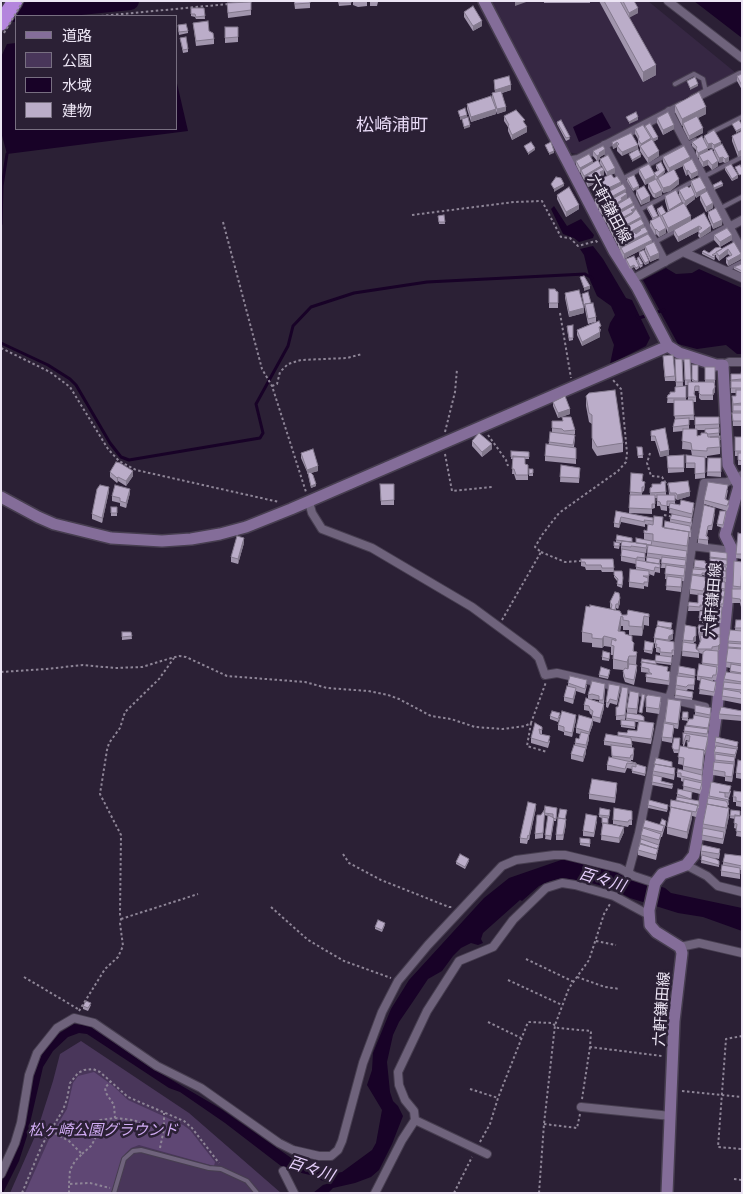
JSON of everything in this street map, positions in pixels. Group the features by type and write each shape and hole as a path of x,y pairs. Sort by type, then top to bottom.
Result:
{"highway":[{"path":"3,28 15,1"}],"main road":[{"name":"六軒鎌田線","path":"484,1 614,251 666,342"},
{"path":"1,498 38,518 93,535 144,542 184,540 214,535 246,527 309,502 606,374 666,342 679,353 716,365 723,365"},
{"name":"六軒鎌田線","path":"686,864 694,855 721,710 735,559 725,536 739,486 738,476 728,465 723,365"},
{"path":"680,947 656,932 650,925 649,913 655,882 662,874 686,864"},
{"name":"六軒鎌田線","path":"667,1193 674,1021 682,953 680,947"}],"street":[{"path":"668,1 742,58"},
{"path":"567,161 578,159 740,75"},
{"path":"669,111 742,251"},
{"path":"604,145 665,262"},
{"path":"634,283 689,248 742,220"},
{"path":"683,252 742,278"},
{"path":"723,365 729,362 742,362"},
{"path":"628,874 639,833 665,702 669,698 672,689 692,546 704,482 727,482 738,476"},
{"path":"309,502 312,513 322,528 372,548 472,607 533,652 539,658 545,675 557,673 669,698 674,701 721,710"},
{"path":"692,546 735,559"},
{"path":"1,1174 21,1123 29,1075 37,1053 57,1028 74,1018 94,1023 157,1066 201,1088 279,1143 293,1150 319,1156 331,1156 338,1150 342,1140 363,1062 382,1012 398,981 428,945 502,866 516,860 565,855 619,868 628,874 655,882"},
{"path":"686,864 707,876 718,886 742,892"},
{"path":"376,1193 402,1140 415,1120 414,1111 405,1100 398,1085 398,1072 427,1011 459,960 493,947 513,920 546,888 562,883 614,896 649,913"},
{"path":"680,947 699,943 742,952"},
{"path":"581,1107 671,1116"},
{"path":"415,1120 487,1154"},
{"path":"283,1171 294,1193"}],"lane":[{"path":"675,84 694,74 702,78 706,92"},
{"path":"622,180 742,117"},
{"path":"638,210 742,157"},
{"path":"711,212 742,197"},
{"path":"655,242 679,230"},
{"path":"724,271 742,262"},
{"path":"114,1190 124,1159 133,1151 142,1150 209,1168 221,1169 247,1181 257,1193"}],"path":[{"path":"3,28 23,1"},
{"path":"237,3 254,1"},
{"path":"112,15 228,4"},
{"path":"412,215 542,200 562,237 570,238 578,246 596,241 609,253 614,251"},
{"path":"223,222 262,369 272,386 309,502"},
{"path":"560,313 573,388"},
{"path":"1,348 62,380 70,387 108,449 119,461 136,470 286,504 291,509"},
{"path":"272,386 277,384 280,372 288,364 301,360 347,358 362,354"},
{"path":"581,562 565,562 540,552 535,547 558,513 618,471 626,462 627,453 621,389 606,374"},
{"path":"483,427 506,460 508,466"},
{"path":"650,453 647,463 651,476 662,478 667,485 676,484"},
{"path":"664,515 678,518"},
{"path":"498,626 540,552"},
{"path":"1,672 83,665 115,668 142,667 179,656 186,657 227,676 305,682 327,688 368,691 388,695 431,716 451,719 475,727 503,729 531,723"},
{"path":"78,1009 105,969 121,952 123,946 120,923 122,920 120,914 121,835 100,794 107,750 109,743 120,728 125,712 159,679 174,658"},
{"path":"545,675 546,682 531,723 527,746 547,752"},
{"path":"342,854 349,863 381,880 449,907 460,906 464,908"},
{"path":"122,920 198,894"},
{"path":"539,1193 544,1124 555,1025 569,988 589,960 604,914 614,896"},
{"path":"271,907 308,940 344,961 376,971 398,981"},
{"path":"596,941 616,945"},
{"path":"526,959 574,982"},
{"path":"24,977 78,1009"},
{"path":"578,977 605,987 620,989"},
{"path":"508,980 562,1005"},
{"path":"78,1009 82,1020"},
{"path":"488,1022 521,1038"},
{"path":"454,1193 475,1149 490,1124 498,1098 528,1022 552,1023 558,1028 591,1031 590,1047 673,1058"},
{"path":"742,1036 726,1039 718,1147 742,1149"},
{"path":"22,1193 42,1145 67,1099 70,1083 78,1073 84,1070 93,1069 100,1072 128,1097 184,1121 217,1159 221,1169"},
{"path":"111,1081 105,1088 114,1105 115,1118"},
{"path":"470,1089 498,1098"},
{"path":"672,1090 742,1096"},
{"path":"158,1153 164,1129 164,1112"},
{"path":"69,1193 70,1170 75,1161 91,1146 100,1120 115,1118 133,1120 161,1130 164,1129"},
{"path":"51,1131 70,1141 82,1154"},
{"path":"734,1179 742,1180"},
{"path":"69,1184 90,1184 114,1190"}],"shaded area":[{"path":"489,1 648,1 736,73 577,154 568,152"}],"green space":[{"name":"松ヶ崎公園グラウンド","path":"81,1041 189,1113 281,1193 10,1193 36,1134 60,1054"},
{"path":"94,1072 128,1100 190,1130 215,1162 214,1166 139,1145 131,1148 125,1154 111,1193 25,1193 50,1137 67,1109 73,1083 78,1076"}],"water":[{"path":"694,1 742,1 742,38"},
{"path":"15,43 15,130 178,130 178,88 188,131 7,154 1,132 1,57 7,44"},
{"path":"602,112 611,128 579,142 573,127"},
{"path":"554,206 567,226 581,219 594,235 593,238 579,242 563,234 551,209"},
{"path":"593,246 626,298 632,300 650,338 646,346 610,364 614,345 608,330 615,315 611,306 597,296 590,280 584,255 580,249"},
{"path":"666,268 676,274 692,273 699,269 742,288 742,354 737,354 726,345 697,349 678,344 643,280"},
{"name":"百々川","path":"564,859 618,873 665,888 671,893 742,908 742,931 703,917 678,913 630,898 613,889 588,882 563,878 539,886 483,933 481,939 483,943 478,945 471,943 461,948 442,971 428,979 399,1022 393,1035 387,1062 390,1092 393,1101 403,1116 392,1144 379,1170 371,1177 333,1188 328,1193 313,1193 323,1185 331,1182 281,1166 225,1123 180,1092 169,1088 87,1034 79,1033 68,1037 53,1051 43,1067 27,1136 19,1161 3,1193 1,1193 1,1184 21,1135 33,1070 55,1036 74,1024 91,1026 148,1066 221,1109 297,1162 332,1174 342,1172 372,1150 376,1143 382,1110 367,1085 372,1070 373,1053 391,1009 409,980 484,898 509,878"}],"building":[{"path":"294,1 310,1 310,3 295,4"},
{"path":"339,1 351,1 351,3 339,3"},
{"path":"604,1 620,1 656,65 643,72"},
{"path":"623,1 634,1 638,8 629,13"},
{"path":"251,2 251,10 228,13 227,3"},
{"path":"473,6 482,21 473,26 464,12"},
{"path":"191,8 204,8 205,16 196,17 195,14 191,14"},
{"path":"208,21 209,31 213,33 214,39 196,41 193,23"},
{"path":"186,24 188,31 179,32 178,25"},
{"path":"225,27 238,27 238,37 225,38"},
{"path":"186,37 188,49 183,50 180,38"},
{"path":"742,74 742,86 737,76"},
{"path":"509,76 511,85 495,90 494,80"},
{"path":"695,77 698,84 690,88 687,81"},
{"path":"501,91 506,107 497,109 492,93"},
{"path":"699,92 706,107 682,119 675,105"},
{"path":"491,96 496,109 471,117 467,104"},
{"path":"465,108 467,115 460,117 458,111"},
{"path":"516,110 525,120 523,121 527,127 512,135 504,116"},
{"path":"636,112 638,117 629,122 626,117"},
{"path":"668,112 674,125 663,130 657,118"},
{"path":"697,116 703,128 689,136 683,123"},
{"path":"468,117 470,125 464,127 462,119"},
{"path":"561,120 570,137 566,138 557,122"},
{"path":"739,120 742,128 736,131 732,124"},
{"path":"650,123 658,137 653,139 645,126"},
{"path":"643,125 651,138 641,144 635,129"},
{"path":"714,130 721,142 714,145 712,143 708,144 704,136"},
{"path":"742,131 742,150 738,152 732,136"},
{"path":"631,133 638,145 622,152 617,146 619,144 617,142 613,145 612,142"},
{"path":"702,136 708,148 698,153 697,147 692,142"},
{"path":"652,139 659,151 648,158 640,146"},
{"path":"531,142 535,148 528,153 524,146"},
{"path":"551,142 554,151 549,153 545,145"},
{"path":"722,144 729,157 725,159 723,157 719,158 714,148"},
{"path":"603,146 605,149 597,156 593,151"},
{"path":"684,146 690,157 669,168 663,157"},
{"path":"638,149 641,155 632,160 629,154"},
{"path":"712,149 718,161 712,165 708,160 703,162 699,155"},
{"path":"589,154 593,161 580,168 576,161"},
{"path":"608,155 615,168 607,172 600,159"},
{"path":"692,159 698,171 691,174 688,170 686,171 683,164"},
{"path":"598,160 601,166 584,176 581,170"},
{"path":"661,162 665,170 657,177 654,173 659,170 656,165"},
{"path":"649,164 655,175 645,180 639,169"},
{"path":"731,164 738,175 732,179 725,167"},
{"path":"740,165 742,174 739,175 735,167"},
{"path":"602,167 604,170 600,172 602,176 588,183 585,177"},
{"path":"674,169 679,179 670,186 663,188 658,178"},
{"path":"611,174 614,178 617,176 621,182 602,191 597,181"},
{"path":"634,175 639,186 633,189 627,178"},
{"path":"556,177 561,178 564,184 554,189 551,184"},
{"path":"700,177 706,188 696,193 691,181"},
{"path":"656,179 662,190 655,194 648,183"},
{"path":"721,181 723,184 714,188 713,185"},
{"path":"623,184 626,189 598,204 595,199"},
{"path":"644,186 650,196 641,201 636,190"},
{"path":"687,186 689,188 691,186 695,195 685,201 679,190"},
{"path":"569,187 579,205 566,212 557,195"},
{"path":"676,190 682,202 669,210 665,196"},
{"path":"707,191 713,203 706,207 700,195"},
{"path":"625,192 627,194 621,198 622,200 602,211 599,206"},
{"path":"630,197 633,203 606,218 603,213"},
{"path":"684,203 691,216 668,228 662,215"},
{"path":"652,204 658,216 653,218 647,207"},
{"path":"634,205 635,208 631,210 633,212 609,225 607,220"},
{"path":"662,206 666,213 661,216 657,209"},
{"path":"716,208 722,220 713,224 708,212"},
{"path":"636,209 641,217 613,232 610,226 632,214"},
{"path":"704,213 711,226 700,234 698,231 702,228 699,226 678,237 674,230"},
{"path":"444,215 445,222 439,222 438,216"},
{"path":"660,216 666,228 659,232 655,230 650,221"},
{"path":"641,219 644,224 617,239 614,233"},
{"path":"645,227 648,232 620,246 618,241 634,232 636,234"},
{"path":"727,228 732,235 720,242 714,235"},
{"path":"648,234 652,240 624,254 621,248"},
{"path":"654,242 659,253 650,257 645,246"},
{"path":"734,242 741,254 728,261 726,258 732,255 728,249 719,256 716,252"},
{"path":"720,247 722,249 712,255 715,256 714,258 702,252 704,250 709,253 715,248"},
{"path":"644,250 649,261 645,263 639,252"},
{"path":"634,256 639,266 636,268 634,265 630,267 626,259"},
{"path":"639,257 643,264 640,265 637,258"},
{"path":"742,264 742,271 734,267"},
{"path":"584,276 590,286 584,288 580,277"},
{"path":"549,289 555,289 558,292 558,303 549,303"},
{"path":"579,290 584,308 569,312 565,293"},
{"path":"588,292 591,303 584,305 582,294"},
{"path":"593,303 596,317 588,319 585,304"},
{"path":"599,321 601,326 599,327 600,332 582,342 577,330"},
{"path":"573,325 573,338 569,338 567,326"},
{"path":"673,355 675,376 665,377 663,356"},
{"path":"675,359 682,359 683,382 676,382"},
{"path":"684,359 690,359 691,380 685,380"},
{"path":"692,365 698,365 698,381 692,379"},
{"path":"705,367 715,367 715,380 705,380"},
{"path":"742,368 742,379 731,380 731,374 741,374"},
{"path":"731,381 742,381 742,388 731,388"},
{"path":"688,382 714,382 713,395 701,395 699,393 699,386 695,386 694,394 696,397 688,397"},
{"path":"686,386 686,398 667,398 670,392 675,392 675,387"},
{"path":"615,390 623,443 597,447 592,438 592,415 589,413 586,396 589,393"},
{"path":"736,390 742,390 742,403 733,404 732,396 736,396"},
{"path":"565,396 570,409 558,413 553,402"},
{"path":"674,400 693,400 694,415 674,416"},
{"path":"733,405 742,405 742,411 733,411"},
{"path":"732,413 742,413 742,421 733,421"},
{"path":"562,417 571,417 575,430 564,431 552,428 552,421 563,421"},
{"path":"695,417 719,417 719,424 695,425"},
{"path":"689,418 689,425 673,427 675,419"},
{"path":"665,428 669,450 660,452 655,436 651,436 651,431"},
{"path":"719,428 719,433 705,433 705,429"},
{"path":"683,429 697,429 697,436 701,435 701,433 707,433 708,437 719,437 720,447 707,448 707,451 692,450 691,443 682,441"},
{"path":"550,432 575,435 573,445 549,442"},
{"path":"479,433 492,444 482,452 472,441"},
{"path":"735,437 742,437 742,451 735,451"},
{"path":"546,444 576,448 576,459 545,456"},
{"path":"637,447 642,447 643,455 638,456"},
{"path":"313,449 318,466 307,470 301,453"},
{"path":"511,451 529,452 529,457 511,457"},
{"path":"738,453 742,453 742,461 738,460"},
{"path":"684,455 684,468 668,468 667,456"},
{"path":"686,455 705,457 705,473 695,474 695,463 686,463"},
{"path":"513,456 525,457 525,464 528,465 528,475 516,475 514,469 512,469"},
{"path":"708,458 721,458 721,472 707,472"},
{"path":"116,462 133,471 126,481 117,478 110,472"},
{"path":"561,465 580,468 579,478 560,477"},
{"path":"529,469 533,469 533,473 529,474"},
{"path":"310,472 316,484 311,486 308,473"},
{"path":"631,473 643,474 642,481 645,482 644,487 642,487 642,493 630,492"},
{"path":"665,481 666,492 650,493 652,484 661,484 661,482"},
{"path":"688,481 690,492 677,495 676,493 670,493 668,483"},
{"path":"708,482 728,485 725,499 729,501 727,506 704,500"},
{"path":"380,484 394,484 394,500 381,501"},
{"path":"100,485 109,487 102,518 92,514 97,489"},
{"path":"115,485 130,489 126,503 120,501 120,498 112,496"},
{"path":"630,495 655,495 655,504 652,504 652,509 629,508"},
{"path":"657,495 675,495 675,501 667,501 667,506 661,505 657,501"},
{"path":"681,500 694,503 692,514 669,508 670,503 680,505"},
{"path":"704,505 715,508 712,525 708,526 706,536 708,540 698,539"},
{"path":"111,507 117,507 117,513 111,513"},
{"path":"616,511 653,518 653,521 644,520 645,522 621,517 619,524 614,523"},
{"path":"720,511 726,511 723,525 717,524"},
{"path":"672,514 692,518 691,523 670,519"},
{"path":"654,516 663,517 662,527 689,532 687,546 653,541 653,534 644,533 644,530 647,531 648,524 653,525"},
{"path":"665,521 690,526 691,532 664,528"},
{"path":"738,533 742,534 742,554 736,554"},
{"path":"617,535 632,538 632,542 616,540"},
{"path":"237,536 244,538 238,559 231,557"},
{"path":"636,538 652,541 651,545 636,543"},
{"path":"622,541 647,544 646,548 621,546"},
{"path":"614,542 620,543 619,546 614,546"},
{"path":"648,545 687,551 686,558 647,553"},
{"path":"622,549 645,553 645,558 637,557 637,559 621,556"},
{"path":"710,551 727,553 727,559 710,557"},
{"path":"647,557 660,559 659,564 646,562"},
{"path":"662,557 686,560 685,566 661,563"},
{"path":"710,558 727,560 727,565 710,564"},
{"path":"581,559 613,559 614,568 602,568 601,565 586,565 585,562 581,562"},
{"path":"636,560 660,564 660,568 655,567 654,571 636,567"},
{"path":"695,560 705,561 708,564 707,569 694,567"},
{"path":"734,561 742,562 741,587 733,586"},
{"path":"666,565 685,568 684,576 665,574"},
{"path":"710,565 726,567 726,571 710,569"},
{"path":"630,569 649,571 649,576 643,576 648,578 648,582 644,582 644,584 629,582"},
{"path":"693,569 707,570 707,573 702,573 702,575 692,574"},
{"path":"710,569 726,571 726,578 709,576"},
{"path":"614,571 622,571 622,585 617,584 618,579 614,575"},
{"path":"692,575 705,577 707,582 706,588 703,591 690,589"},
{"path":"667,576 682,578 681,587 666,586"},
{"path":"709,580 725,582 725,589 712,587 712,584 709,584"},
{"path":"708,589 725,591 724,597 707,595"},
{"path":"732,589 742,589 742,602 740,599 732,598"},
{"path":"615,592 619,593 620,598 615,610 611,609 612,605 610,602"},
{"path":"698,594 715,595 715,602 712,602 712,606 688,606 689,602 698,603"},
{"path":"718,598 724,598 723,604 717,604"},
{"path":"590,605 620,611 622,615 627,615 628,610 649,614 649,617 644,616 642,627 629,626 629,621 623,620 621,616 618,631 632,636 634,643 633,651 637,652 636,656 629,656 627,662 613,659 614,646 611,645 612,639 616,641 616,639 604,636 602,639 592,638 592,634 582,632 586,606 590,607"},
{"path":"713,606 722,607 721,619 712,618 709,615 709,608 713,609"},
{"path":"700,611 708,611 707,621 702,621 699,618"},
{"path":"736,620 742,620 742,628 735,628"},
{"path":"658,621 672,623 671,628 657,626"},
{"path":"685,625 696,627 696,636 693,641 683,640"},
{"path":"699,625 720,627 720,635 699,633"},
{"path":"658,626 673,630 673,634 669,636 668,640 654,638"},
{"path":"730,630 742,631 742,642 728,641"},
{"path":"122,632 131,632 132,636 122,637"},
{"path":"700,635 720,637 720,644 712,647 712,649 697,649 701,640"},
{"path":"656,639 674,642 672,653 660,652 660,648 656,647 657,644 655,644"},
{"path":"645,641 654,643 652,651 644,650"},
{"path":"683,642 696,644 696,649 699,653 682,651"},
{"path":"728,643 742,644 742,648 728,647"},
{"path":"728,648 742,649 742,664 726,662"},
{"path":"706,650 718,651 718,665 702,663 703,652"},
{"path":"603,651 610,653 609,659 602,657"},
{"path":"656,655 672,657 671,663 655,661"},
{"path":"642,659 656,661 656,664 641,663"},
{"path":"642,662 668,667 667,671 670,672 669,681 646,677 646,674 652,674 649,672 649,669 641,667"},
{"path":"629,664 637,665 634,680 625,678 623,671 625,668 628,669"},
{"path":"699,664 717,667 716,675 713,675 712,678 697,676"},
{"path":"731,664 742,666 742,673 730,671"},
{"path":"679,666 695,669 695,676 678,673"},
{"path":"601,667 610,670 608,677 599,675"},
{"path":"726,672 742,674 742,682 724,679"},
{"path":"570,676 587,680 585,689 568,683"},
{"path":"677,676 695,678 694,685 686,687 676,685"},
{"path":"701,678 716,682 714,692 699,689"},
{"path":"592,681 605,684 603,700 599,700 599,696 588,695"},
{"path":"724,682 742,684 742,690 723,688"},
{"path":"609,684 620,686 617,701 610,699 608,703 606,702"},
{"path":"567,686 576,688 573,699 564,697"},
{"path":"622,687 628,688 625,715 616,716 616,707 618,707"},
{"path":"676,689 693,692 692,698 675,695"},
{"path":"723,689 740,692 742,699 722,696"},
{"path":"630,691 639,693 637,709 627,708"},
{"path":"642,694 645,695 642,713 639,712"},
{"path":"648,695 661,697 659,709 646,707 646,697"},
{"path":"586,698 604,704 600,718 592,716 593,711 589,706 584,705"},
{"path":"668,699 681,701 678,724 665,722"},
{"path":"695,705 711,708 710,715 695,712"},
{"path":"721,707 742,711 742,716 719,714"},
{"path":"552,711 560,713 558,719 550,716"},
{"path":"562,711 576,715 572,733 564,731 564,727 558,725"},
{"path":"683,712 688,712 688,718 682,718"},
{"path":"627,713 641,715 644,717 644,721 626,718"},
{"path":"579,715 593,719 589,732 576,728"},
{"path":"694,715 710,718 708,728 686,725 689,719 693,719"},
{"path":"621,720 635,721 635,727 621,725"},
{"path":"639,721 654,723 651,739 618,735 618,732 637,731"},
{"path":"535,723 542,727 542,730 539,729 540,734 550,736 548,743 531,738"},
{"path":"664,723 674,725 672,738 662,737"},
{"path":"685,726 708,729 707,734 684,731"},
{"path":"581,732 589,734 586,745 575,743 576,738 579,739"},
{"path":"683,733 708,737 705,752 704,750 688,748 687,741 689,742 690,736 686,735 683,744"},
{"path":"606,734 631,738 632,745 604,741"},
{"path":"716,737 738,742 737,747 715,742"},
{"path":"674,738 680,738 679,750 674,750 672,747"},
{"path":"574,745 586,748 583,757 571,754"},
{"path":"611,745 634,748 633,755 630,758 612,756"},
{"path":"680,746 704,750 702,770 683,766 684,758 678,757"},
{"path":"716,746 737,749 735,755 714,752"},
{"path":"715,754 735,757 734,762 715,760"},
{"path":"609,757 636,764 627,763 625,769 607,765"},
{"path":"656,758 672,762 672,767 654,764"},
{"path":"738,760 742,761 742,774 736,773"},
{"path":"714,762 734,764 732,777 725,776 725,772 713,770"},
{"path":"636,764 646,767 645,774 632,771 632,766 636,767"},
{"path":"655,764 675,768 674,775 653,771"},
{"path":"678,769 702,775 702,781 681,776 681,773 677,773"},
{"path":"653,775 662,777 661,781 673,784 672,786 652,782"},
{"path":"592,779 617,783 615,798 589,794"},
{"path":"684,779 702,783 700,790 683,786"},
{"path":"711,782 731,786 729,793 719,792 725,793 725,797 728,797 729,800 709,796"},
{"path":"678,789 692,792 691,799 677,794"},
{"path":"734,791 742,792 742,802 736,801 736,797 733,797"},
{"path":"677,797 699,801 699,806 676,800"},
{"path":"708,798 726,801 728,804 727,808 707,804"},
{"path":"649,800 668,805 667,810 648,805"},
{"path":"671,800 698,805 696,812 670,807"},
{"path":"528,802 536,804 527,839 520,838"},
{"path":"707,804 729,808 725,828 703,824"},
{"path":"545,806 557,808 556,819 553,818 553,814 544,813"},
{"path":"671,807 692,812 687,832 667,827"},
{"path":"600,808 610,810 609,816 599,815"},
{"path":"614,808 632,811 632,820 628,822 613,820"},
{"path":"545,809 543,833 535,834 537,815 541,815"},
{"path":"560,809 567,810 565,819 558,818"},
{"path":"731,810 740,811 740,816 730,816"},
{"path":"586,814 597,816 594,833 583,831"},
{"path":"548,815 554,818 551,836 545,835"},
{"path":"735,815 742,816 742,832 736,831"},
{"path":"602,817 608,818 608,823 602,823"},
{"path":"558,818 566,819 563,835 556,835"},
{"path":"662,819 666,821 665,826 660,824"},
{"path":"645,820 664,826 662,832 643,827"},
{"path":"603,823 624,827 619,838 601,835"},
{"path":"643,828 661,834 659,840 641,835"},
{"path":"703,828 724,832 723,839 702,835"},
{"path":"580,838 590,839 590,844 580,843"},
{"path":"641,839 659,845 657,849 640,843"},
{"path":"640,844 658,849 656,855 638,850"},
{"path":"702,845 720,849 719,854 701,851"},
{"path":"460,854 469,859 465,867 456,862"},
{"path":"725,854 742,856 742,866 723,862"},
{"path":"702,855 716,859 719,861 719,865 701,860"},
{"path":"722,865 740,868 740,874 721,871"},
{"path":"378,920 385,923 382,930 375,927"},
{"path":"86,1001 91,1003 88,1008 83,1006"}],"waterway":[{"path":"1,14 130,1"},
{"path":"1,224 2,186 7,154"},
{"path":"1,343 48,365 70,379 76,385 110,443 121,457 129,460 260,438 263,433 256,404 288,346 293,326 311,307 354,293 427,282 585,274 592,278"},
{"path":"637,316 639,318 664,310"}],"district":[{"name":"松崎浦町","path":"392,125"}]}
